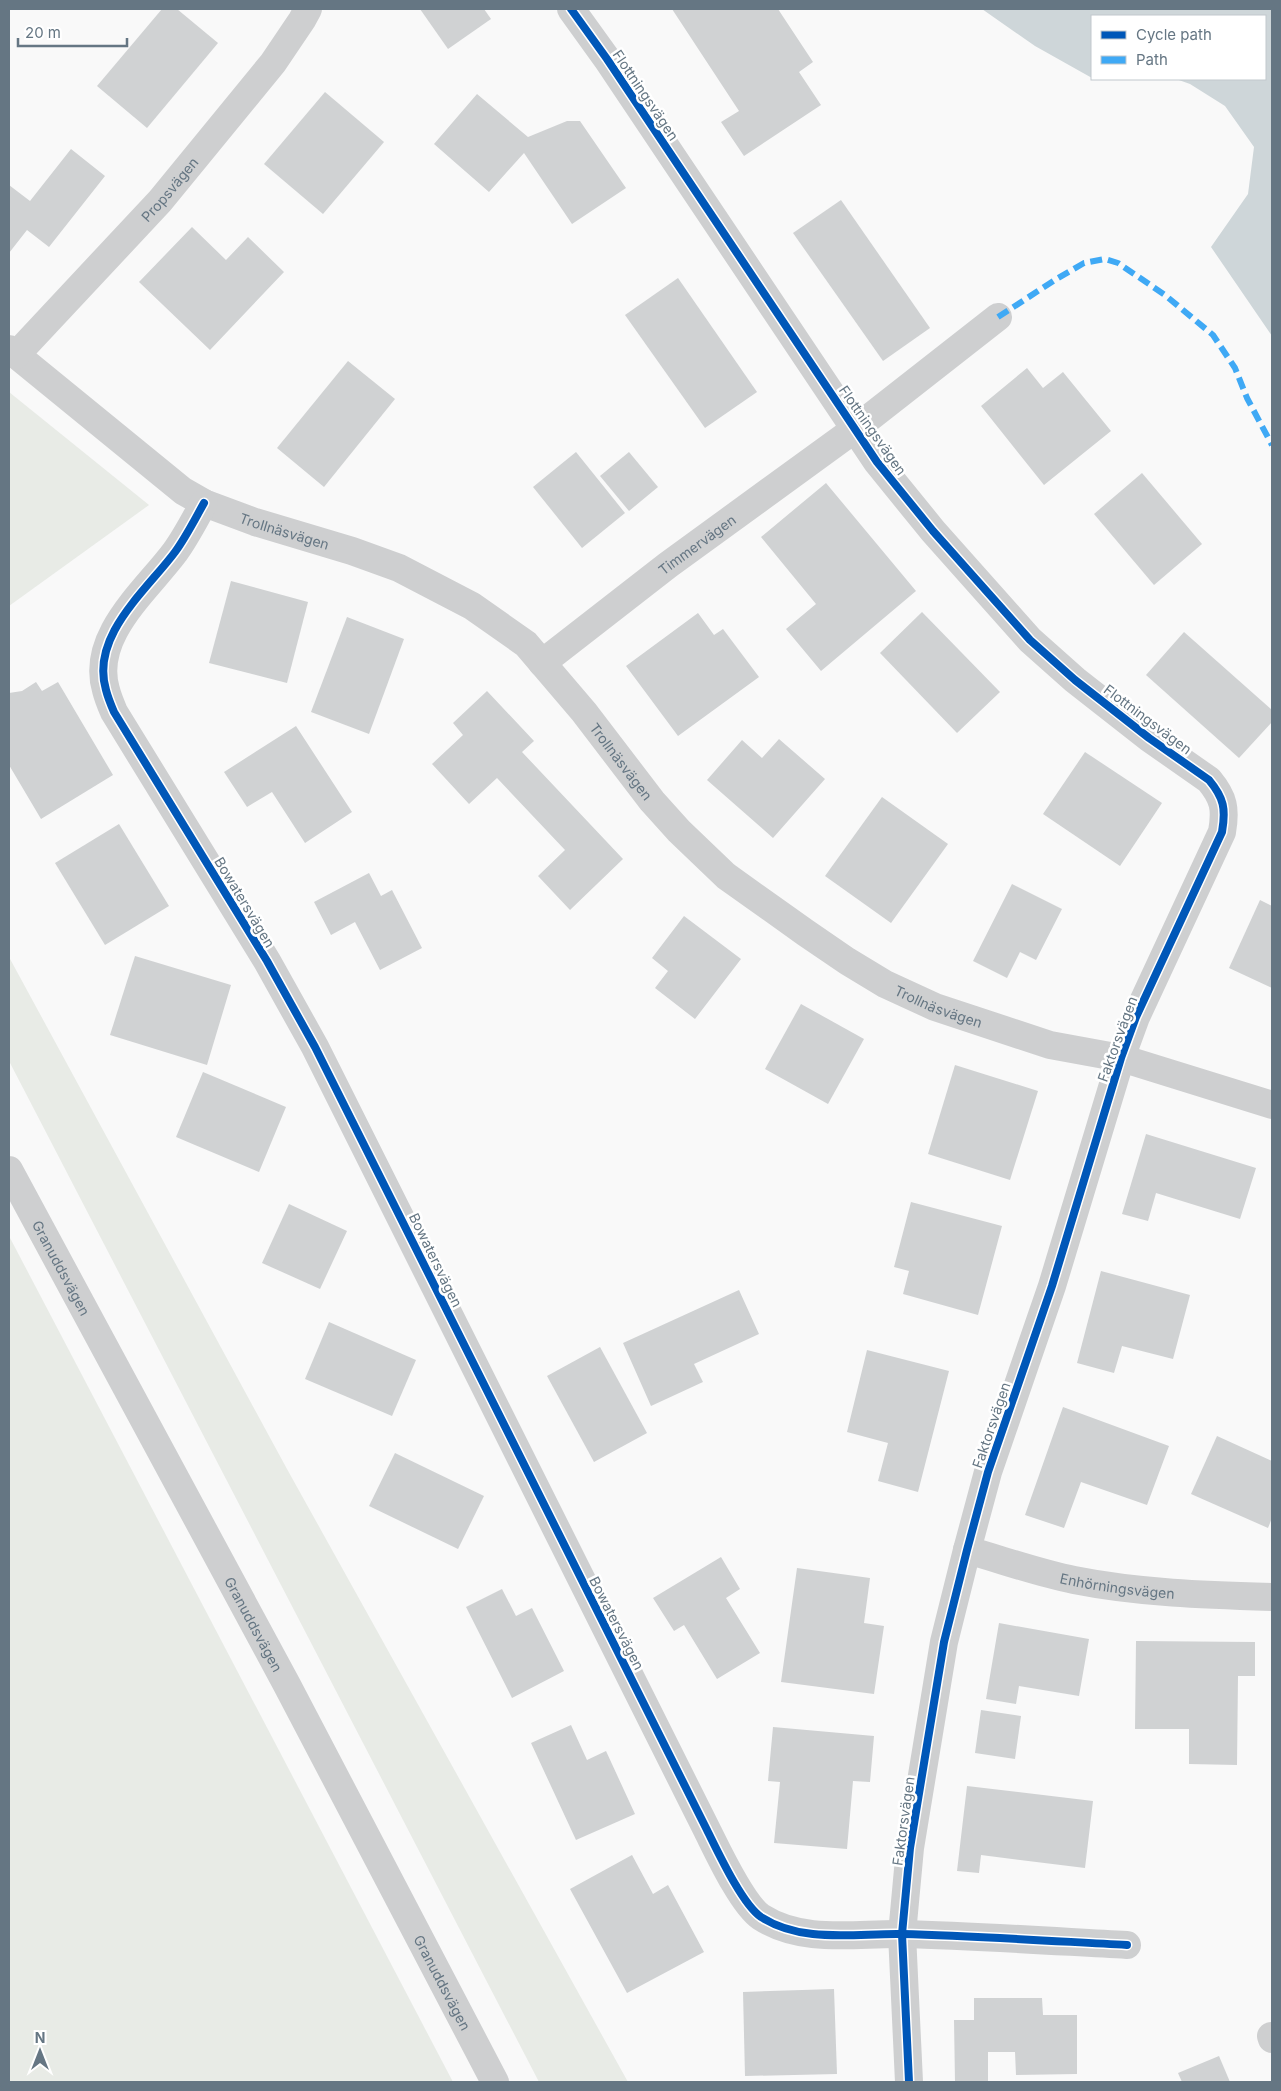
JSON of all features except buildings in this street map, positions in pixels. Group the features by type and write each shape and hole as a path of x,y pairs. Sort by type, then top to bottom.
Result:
{"street":[{"name":"Propsvägen","path":"12,352 160,201 273,63 308,9"},
{"name":"Flottningsvägen","path":"571,9 607,58 877,462 933,531 1030,640 1104,704 1209,780 1219,792 1223,804"},
{"name":"Timmervägen","path":"542,663 668,565 855,429 998,317"},
{"name":"Trollnäsvägen","path":"12,352 183,491 204,503 255,522 352,551 422,579 472,606 526,644 584,712 652,801 679,831 726,876 847,961 885,984 935,1007 1050,1045 1121,1058 1272,1105"},
{"name":"Bowatersvägen","path":"204,503 176,551 120,621 105,654 105,689 114,712 267,961 315,1047 707,1830 742,1894 760,1916 789,1930 830,1935 902,1934 1127,1945"},
{"name":"Faktorsvägen","path":"909,2082 902,1934 910,1848 944,1642 988,1472 1052,1286 1121,1058 1140,1008 1222,832 1224,819 1223,804"},
{"name":"Granuddsvägen","path":"9,1170 287,1685 495,2082"},
{"name":"Enhörningsvägen","path":"967,1550 1043,1573 1118,1587 1205,1595 1272,1597"}],"shaded area":[{"path":"982,9 1272,9 1272,336 1211,247 1248,194 1254,147 1225,106 1190,84 1179,80 1266,80 1266,15 1091,15 1091,77 1035,46"},
{"path":"9,392 149,505 9,606"},
{"path":"9,957 287,1469 628,2082 539,2082 9,1061"},
{"path":"9,1236 453,2082 9,2082"}],"marked path":[{"path":"998,317 1084,263 1105,259 1118,263 1165,295 1213,335 1235,368 1247,398 1272,445"}],"cycle path":[{"path":"571,9 607,59 877,462 933,531 1030,640 1075,680 1149,738 1209,780 1218,792 1224,810 1222,832 1136,1017 1121,1058 1052,1286 988,1472 944,1642 910,1848 902,1934 909,2082"},
{"path":"204,503 179,546 136,599 113,633 106,651 103,670 106,690 114,712 267,961 315,1047 738,1890 761,1917 794,1931 812,1934 902,1934 1127,1945"}]}
